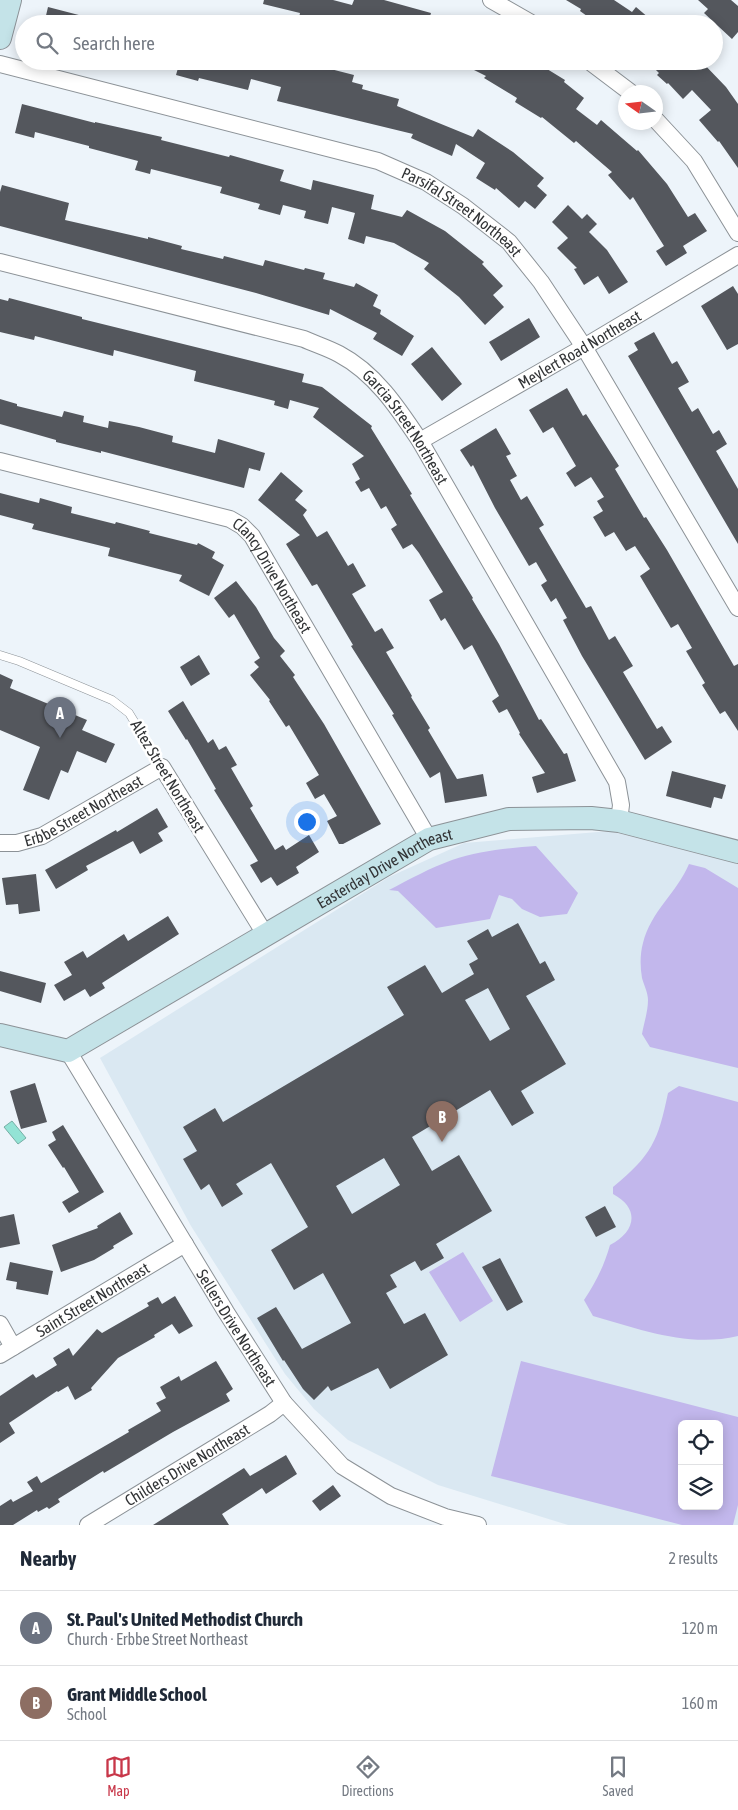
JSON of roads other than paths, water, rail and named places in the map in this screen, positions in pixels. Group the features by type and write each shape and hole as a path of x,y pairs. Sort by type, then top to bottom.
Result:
{"street":[{"path":"0,38 10,0"},
{"path":"491,0 517,15"},
{"name":"Parsifal Street Northeast","path":"0,64 15,68"},
{"name":"Parsifal Street Northeast","path":"23,70 378,161 426,182 463,206 509,242 541,282 584,347 738,608"},
{"path":"600,70 621,85"},
{"path":"663,128 694,161 738,233"},
{"name":"Meylert Road Northeast","path":"420,441 584,347 738,255"},
{"name":"Garcia Street Northeast","path":"0,262 304,339 340,354 368,373 396,405 420,441 617,782 621,805 620,821"},
{"name":"Clancy Drive Northeast","path":"0,461 230,519 242,526 252,536 429,839"},
{"name":"Erbbe Street Northeast","path":"0,843 17,843 42,836 162,767"},
{"name":"Altez Street Northeast","path":"162,767 265,934"},
{"name":"Easterday Drive Northeast","path":"68,1051 429,839 509,819 592,818 620,821 738,852"},
{"path":"0,1035 68,1051"},
{"name":"Sellers Drive Northeast","path":"68,1051 226,1312 284,1403 342,1466 391,1496 443,1521 478,1525"},
{"name":"Saint Street Northeast","path":"7,1351 185,1244"},
{"path":"0,1324 7,1351"},
{"name":"Childers Drive Northeast","path":"88,1525 270,1414 284,1403"}],"lane":[{"name":"Altez Street Northeast","path":"0,655 19,661 112,700 129,713 162,767"}],"place":[{"name":"St. Paul's United Methodist Church","path":"60,738"},
{"name":"Grant Middle School","path":"442,1142"}]}
